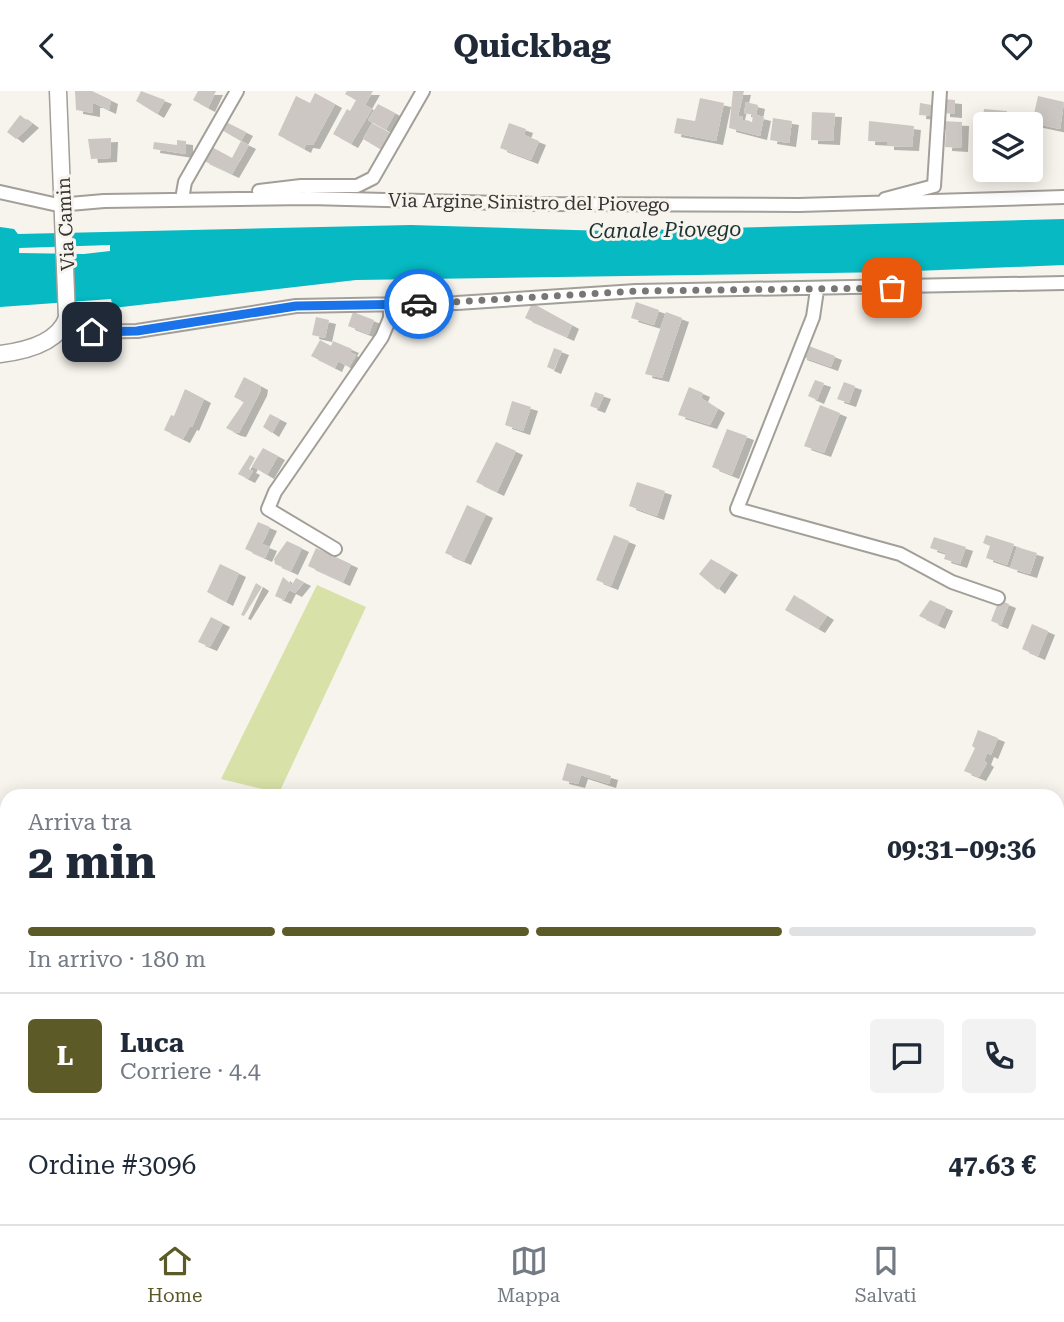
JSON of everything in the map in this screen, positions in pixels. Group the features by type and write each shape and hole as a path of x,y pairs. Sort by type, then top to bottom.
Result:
{"street":[{"name":"Via Camin","path":"58,91 69,310 64,327"},
{"path":"182,199 185,182 237,91"},
{"name":"Via Argine Sinistro del Piovego","path":"224,198 302,186 357,186 373,178 423,91"},
{"name":"Via Argine Sinistro del Piovego","path":"875,203 903,192 934,186 940,91"},
{"name":"Via Argine Sinistro del Piovego","path":"0,192 64,205 224,198 393,199 644,206 1064,197"},
{"path":"0,353 48,341 64,327 74,332 110,333 271,308 636,291 817,290 1064,283"},
{"path":"817,290 813,317 737,509 900,554 952,582 998,598"},
{"path":"335,549 268,509 275,492 382,337 390,318 390,304"}],"green space":[{"path":"317,585 366,607 281,789 262,789 221,779"}],"water":[{"name":"Canale Piovego","path":"1064,219 1064,265 892,272 356,280 113,308 111,299 0,307 0,227 14,229 18,234 411,225 607,231","holes":["110,245 110,251 84,254 19,253 19,248"]}],"building":[{"path":"75,91 92,91 111,100 109,110 93,104 93,113 76,110"},
{"path":"141,91 165,100 157,114 136,101"},
{"path":"198,91 216,91 208,108 193,100"},
{"path":"347,91 373,91 365,105 372,109 351,144 333,134 347,109 350,111 356,100 345,94"},
{"path":"733,91 744,91 738,116 743,117 743,120 752,122 753,115 744,113 746,102 758,105 756,115 764,117 760,136 729,128"},
{"path":"315,93 335,104 313,145 306,144 304,149 278,135 296,96 310,103"},
{"path":"1038,96 1064,102 1060,129 1043,125 1043,112 1034,112"},
{"path":"700,98 724,103 716,141 674,133 677,118 695,121"},
{"path":"943,99 955,100 955,114 943,113"},
{"path":"920,103 932,105 931,116 919,115"},
{"path":"378,104 395,113 386,130 368,120"},
{"path":"984,109 1007,111 1007,112 984,112"},
{"path":"812,112 835,113 833,141 811,140"},
{"path":"20,115 32,124 16,139 7,132"},
{"path":"773,118 792,121 789,143 770,140"},
{"path":"224,121 246,132 241,141 220,129"},
{"path":"869,121 914,126 912,147 887,146 887,142 868,141"},
{"path":"941,121 962,122 961,148 945,147 946,130 941,130"},
{"path":"372,123 390,133 380,149 363,139"},
{"path":"509,123 526,129 524,135 539,141 531,160 500,148"},
{"path":"111,138 110,158 91,159 88,139"},
{"path":"177,140 186,141 186,154 153,149 154,142 177,145"},
{"path":"241,141 249,145 232,174 202,160 210,146 232,158"},
{"path":"636,302 659,310 654,325 631,318"},
{"path":"532,303 572,325 567,337 525,318"},
{"path":"353,312 374,320 369,334 348,326"},
{"path":"666,312 682,318 662,378 645,374"},
{"path":"316,317 329,320 325,338 312,335"},
{"path":"320,340 331,346 333,341 352,349 350,352 356,355 349,367 338,361 335,368 311,356"},
{"path":"804,344 835,356 831,367 800,356"},
{"path":"554,348 562,351 554,370 547,367"},
{"path":"244,377 261,386 239,433 226,428 244,402 234,397"},
{"path":"815,380 824,383 817,400 808,396"},
{"path":"844,382 855,386 849,403 837,399"},
{"path":"689,387 703,393 701,398 718,409 710,425 678,415"},
{"path":"185,389 204,399 192,427 190,426 183,439 164,430 171,415 174,416"},
{"path":"595,392 604,395 598,409 590,406"},
{"path":"512,401 531,407 523,431 505,425"},
{"path":"820,405 840,413 824,453 804,446"},
{"path":"270,414 280,419 272,433 263,427"},
{"path":"727,429 747,436 732,475 712,467"},
{"path":"496,442 516,451 497,492 476,482"},
{"path":"263,448 278,456 267,475 252,466"},
{"path":"250,455 255,458 249,469 253,471 248,479 238,474"},
{"path":"637,482 665,491 657,516 629,506"},
{"path":"467,505 486,514 464,561 445,553"},
{"path":"258,522 270,527 262,544 270,547 265,558 245,549"},
{"path":"614,535 629,541 611,586 596,580"},
{"path":"986,535 1014,544 1007,565 986,558 990,546 983,543"},
{"path":"934,537 966,547 960,564 944,559 946,553 930,548"},
{"path":"287,541 302,548 291,571 275,564 274,559"},
{"path":"1017,547 1037,553 1030,574 1010,568"},
{"path":"316,548 351,564 343,582 308,566"},
{"path":"711,559 731,571 718,590 699,574"},
{"path":"220,564 239,573 226,602 207,592"},
{"path":"283,577 292,585 296,578 304,582 295,593 289,590 284,600 275,596"},
{"path":"256,583 262,587 244,616 241,615"},
{"path":"794,595 827,616 818,629 785,610"},
{"path":"930,600 946,607 938,625 919,616"},
{"path":"999,600 1009,604 1001,625 991,621"},
{"path":"211,617 223,623 210,647 198,642"},
{"path":"1032,624 1048,631 1038,656 1022,649"},
{"path":"978,730 998,738 991,755 987,753 984,761 987,763 979,777 964,771 975,748 972,746"},
{"path":"567,763 611,776 609,784 581,775 578,784 562,780"}],"way so far":[{"path":"419,304 636,291 892,288"}],"route":[{"path":"92,332 137,331 271,308 419,304"}]}
